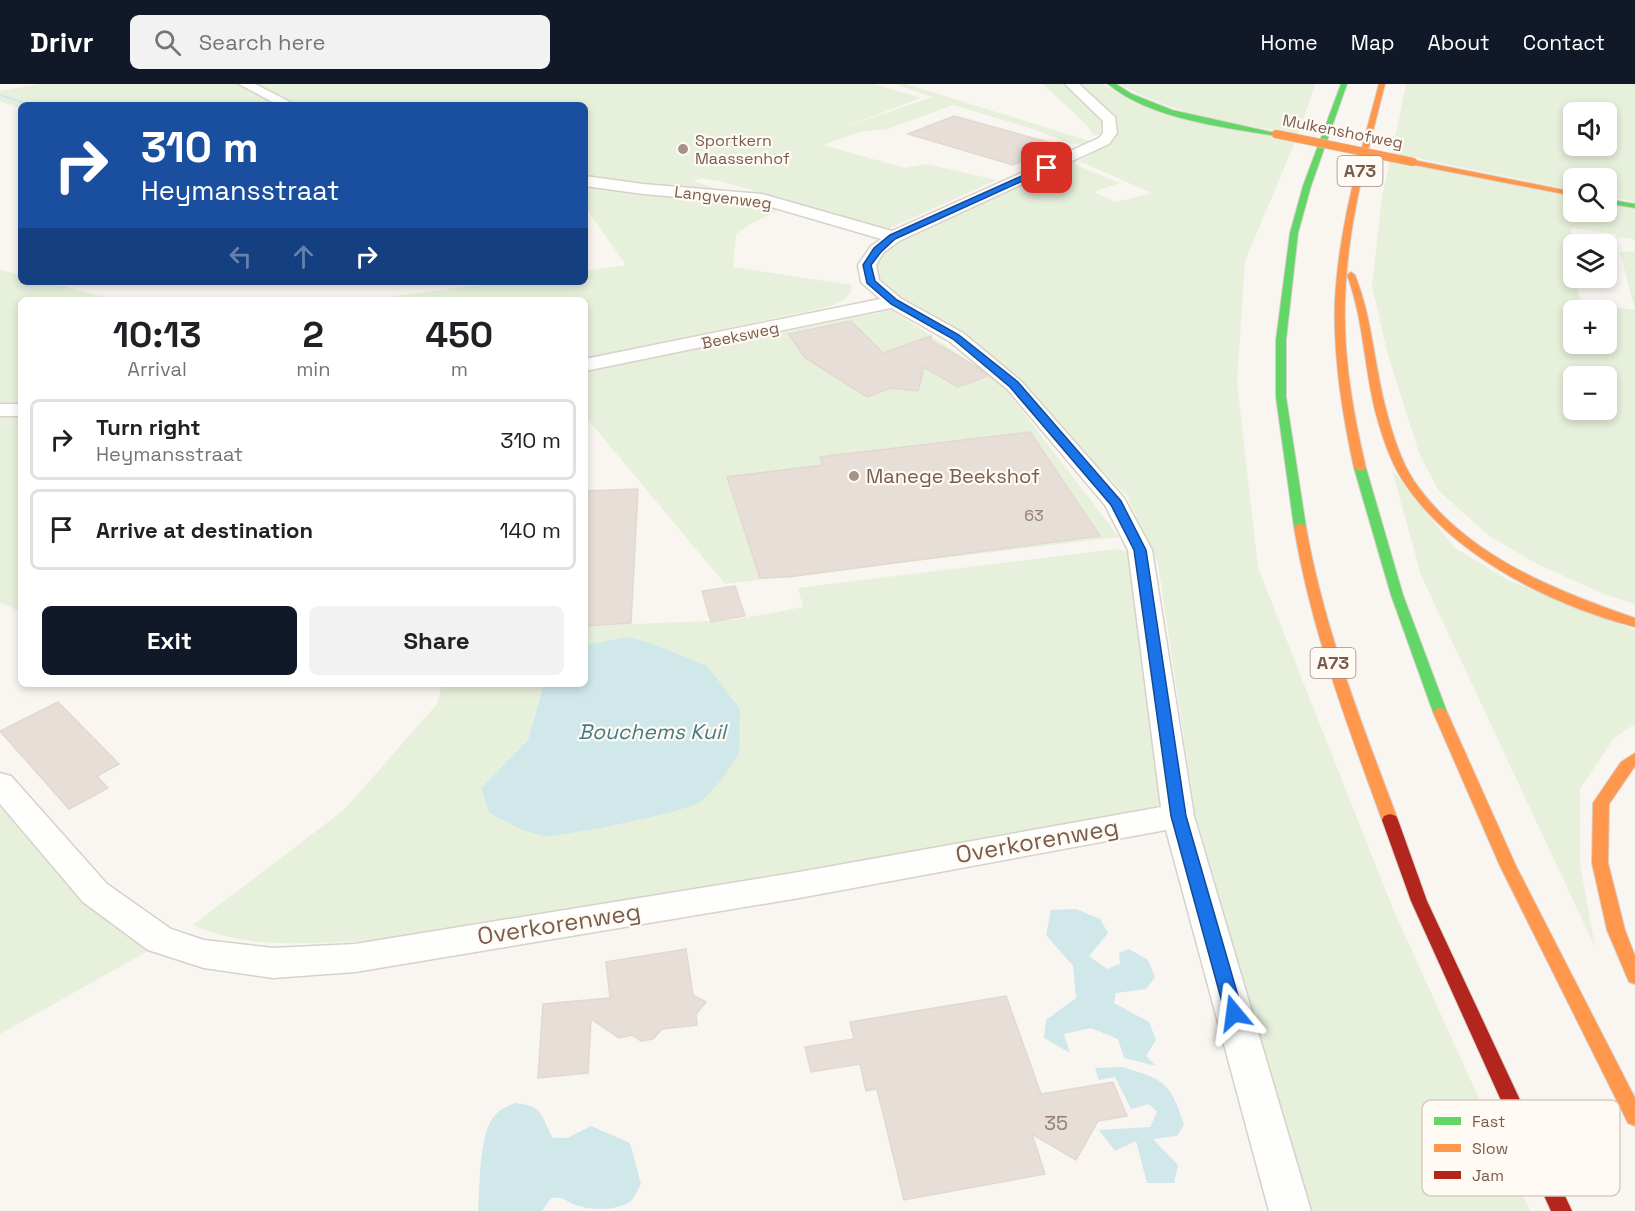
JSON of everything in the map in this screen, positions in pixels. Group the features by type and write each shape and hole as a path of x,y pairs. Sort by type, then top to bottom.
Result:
{"main road":[{"name":"Mulkenshofweg","path":"1111,84 1140,101 1169,111 1563,192"},
{"name":"A73","path":"1344,84 1307,186 1294,233 1281,340 1281,397 1303,550 1328,649 1419,901 1511,1100"},
{"name":"A73","path":"1383,84 1361,167 1343,258 1340,302 1346,401 1361,474 1400,606 1420,662 1506,861 1570,994 1635,1118"},
{"path":"1617,203 1635,206"},
{"path":"1343,258 1358,291 1384,422 1392,447 1404,474 1424,501 1483,554 1535,583 1601,612 1635,623"},
{"path":"1635,758 1626,766 1601,803 1600,863 1616,930 1635,977"},
{"name":"A73","path":"1555,1196 1562,1211"}],"street":[{"path":"246,84 283,102"},
{"path":"1071,84 1110,120 1110,133 1104,141 892,237 867,265 870,282 894,302 956,337 1014,384 1116,503 1140,550 1179,816 1290,1211"},
{"name":"Langvenweg","path":"588,181 644,189 762,199 892,237"},
{"name":"Beeksweg","path":"588,364 894,302"},
{"path":"0,410 18,410"},
{"name":"Overkorenweg","path":"0,783 95,893 160,940 204,954 273,963 355,958 799,885 1179,816"}],"green space":[{"path":"39,84 874,84 921,98 833,131 932,97 895,84 906,84 1093,142 1083,145 1069,143 1036,130 953,105 887,129 859,132 823,145 905,168 926,164 996,180 888,229 723,182 701,178 693,181 749,199 785,207 750,224 736,234 733,267 851,285 852,291 843,301 828,307 588,357 588,297 388,297 478,285 588,285 588,271 626,265 588,211 588,102 18,102 18,108 0,101 0,91"},
{"path":"1043,84 1065,84 1105,122 1102,134 1093,135 1089,127"},
{"path":"1079,84 1102,84 1133,102 1295,142 1245,261 1237,382 1258,568 1393,909 1480,1100 1422,1100 1422,1196 1523,1196 1530,1211 1310,1211 1195,813 1158,563 1127,496 993,357 974,342 902,302 880,282 874,271 884,249 896,238 1069,162 1120,183 1093,192 1116,202 1152,193 1079,161 1115,139 1119,133 1115,121"},
{"path":"1119,84 1315,84 1298,135 1184,111 1140,95"},
{"path":"1406,84 1635,84 1635,202 1617,198 1617,168 1563,168 1563,188 1392,153"},
{"path":"1390,161 1563,195 1563,222 1617,222 1617,206 1635,209 1635,242 1633,239 1617,237 1617,234 1571,228 1571,234 1563,234 1563,288 1578,288 1580,300 1563,300 1563,354 1617,354 1617,307 1635,310 1635,604 1606,595 1537,564 1488,535 1438,490 1419,453 1388,355 1372,286 1382,196"},
{"path":"1635,251 1635,310 1620,252"},
{"path":"0,270 18,274 18,285 58,285 104,297 18,297 18,403 0,403"},
{"name":"Manege Beekshof","path":"892,310 998,380 1119,537 725,584 588,420 588,371"},
{"path":"18,415 18,611 0,602 0,416"},
{"path":"1392,470 1455,548 1506,579 1635,630 1635,724 1614,738 1580,789 1580,864 1595,947 1421,575"},
{"path":"1116,549 1128,552 1165,797 1150,812 378,941 260,942 237,939 193,925 345,809 437,704 441,687 543,687 528,740 481,788 489,813 522,830 547,837 669,813 625,637 588,644 588,626 734,620 803,607 798,588"},
{"path":"0,800 84,901 148,951 0,1034"}],"water":[{"name":"Bouchems Kuil","path":"625,637 648,642 707,666 740,709 739,753 723,778 700,803 669,813 602,828 547,837 522,830 489,813 481,788 528,740 543,687 588,687 588,644"},
{"path":"1076,909 1100,919 1108,933 1089,956 1107,969 1120,964 1119,953 1129,949 1148,960 1155,977 1146,989 1116,993 1114,1003 1149,1022 1156,1040 1146,1056 1156,1066 1124,1058 1118,1039 1091,1028 1064,1034 1070,1053 1044,1038 1046,1020 1076,998 1073,966 1046,935 1051,910"},
{"path":"1122,1067 1156,1079 1164,1084 1175,1099 1184,1125 1177,1136 1153,1139 1178,1165 1174,1183 1147,1183 1136,1141 1115,1151 1099,1130 1150,1127 1157,1112 1149,1104 1131,1109 1115,1077 1099,1080 1095,1068"},
{"path":"515,1103 525,1104 537,1110 553,1138 567,1138 591,1126 630,1143 641,1184 631,1201 619,1207 595,1209 563,1199 551,1198 542,1211 478,1211 482,1150 488,1127 497,1113"}],"building":[{"path":"954,116 1058,145 1013,165 908,134"},
{"path":"851,321 883,353 931,336 930,340 977,367 987,376 958,387 924,367 918,391 891,388 867,397 804,357 789,334"},
{"path":"1030,432 1100,536 788,577 760,578 727,477 823,465 820,457"},
{"path":"638,489 631,623 588,626 588,491"},
{"path":"735,586 745,616 711,622 702,591"},
{"path":"58,702 119,764 97,776 108,788 69,809 0,731"},
{"path":"686,949 693,995 706,1002 696,1014 697,1025 662,1029 653,1039 641,1041 632,1035 619,1038 591,1019 588,1073 538,1078 543,1004 610,998 606,962"},
{"path":"1006,996 1041,1094 1113,1082 1127,1116 1098,1121 1076,1160 1032,1134 1045,1174 904,1200 877,1089 866,1091 860,1064 811,1072 805,1047 854,1039 850,1022"}],"waterway":[{"path":"0,95 20,102"},
{"path":"588,358 621,352"}],"traffic: fast":[{"path":"1111,84 1169,112 1276,134"},
{"path":"1300,527 1281,397 1281,340 1294,233 1307,186 1344,84"},
{"path":"1617,203 1635,206"},
{"path":"1360,468 1397,595 1440,712"}],"traffic: slow":[{"path":"1360,468 1344,385 1340,343 1340,300 1350,218 1382,84"},
{"path":"1276,134 1413,162"},
{"path":"1413,162 1563,192"},
{"path":"1351,275 1366,325 1377,395 1386,430 1408,480 1428,507 1452,531 1479,552 1509,570 1572,600 1635,623"},
{"path":"1300,527 1306,565 1325,639 1390,820"},
{"path":"1440,712 1508,866 1557,967 1635,1117"},
{"path":"1635,758 1626,766 1601,803 1600,863 1616,930 1635,977"}],"traffic: jam":[{"path":"1390,820 1419,901 1511,1100"},
{"path":"1555,1196 1562,1211"}],"place":[{"name":"Sportkern Maassenhof","path":"683,149"},
{"name":"Manege Beekshof","path":"854,476"}],"route":[{"path":"1047,168 892,237 867,265 870,282 894,302 956,337 1014,384 1116,503 1140,550 1179,816 1234,1013"}]}
